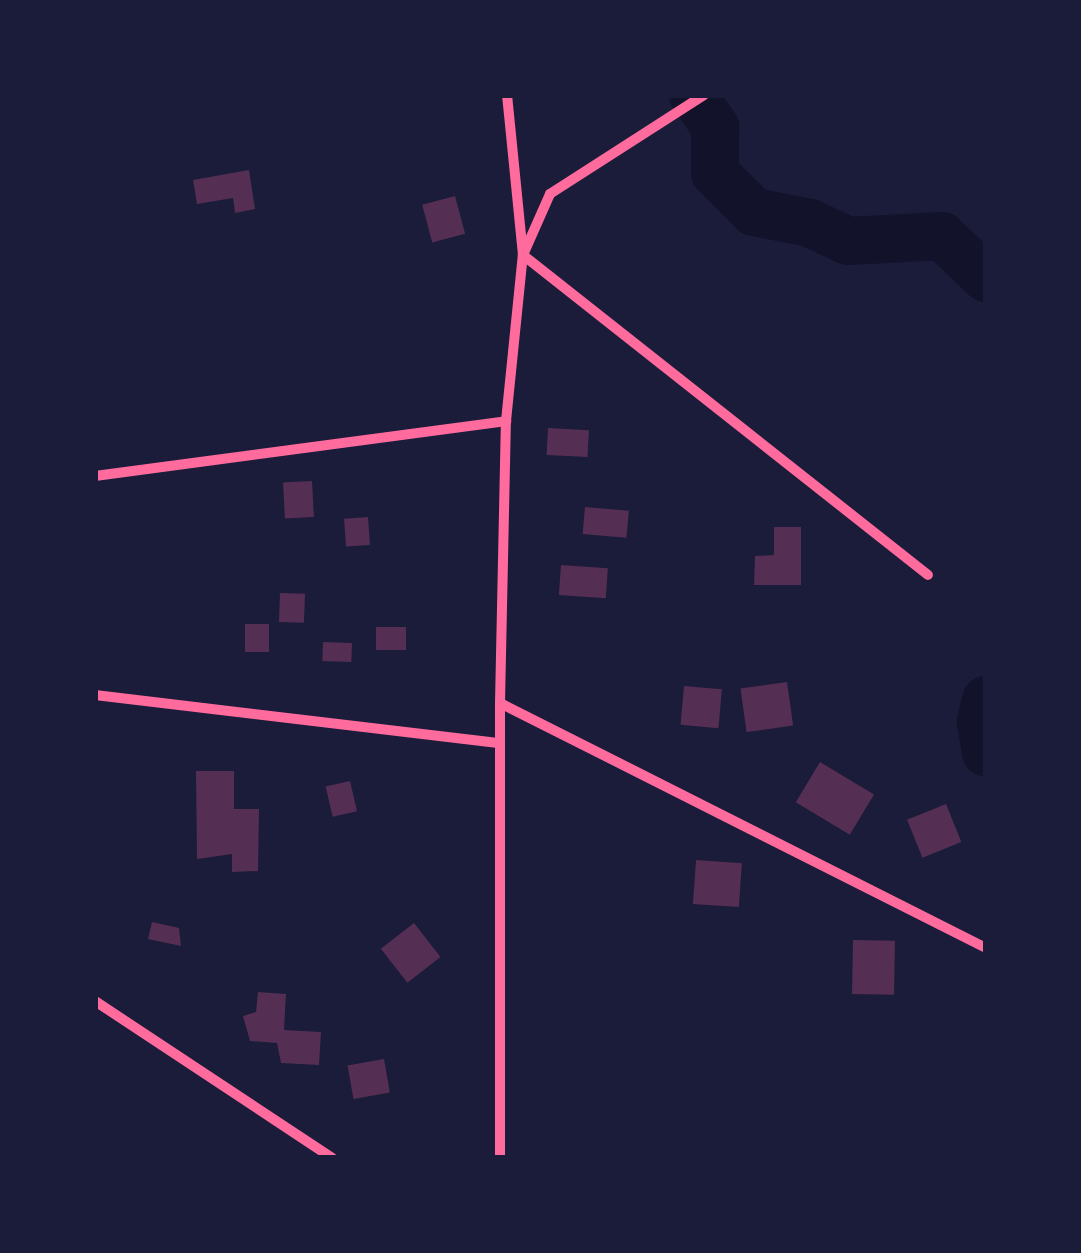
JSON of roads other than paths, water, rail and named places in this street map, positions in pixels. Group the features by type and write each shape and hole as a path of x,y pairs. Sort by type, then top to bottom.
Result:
{"street":[{"path":"500,1158 500,704 506,421 523,254 507,95"},
{"path":"523,254 550,194 640,132 704,95"},
{"path":"523,254 928,575"},
{"path":"95,476 506,421"},
{"path":"95,695 500,743"},
{"path":"500,704 986,948"},
{"path":"95,1000 332,1158"}],"waterway":[{"path":"693,95 715,127 715,173 754,212 810,223 848,241 942,236 986,278"},
{"path":"986,700 981,722 986,753"}]}
